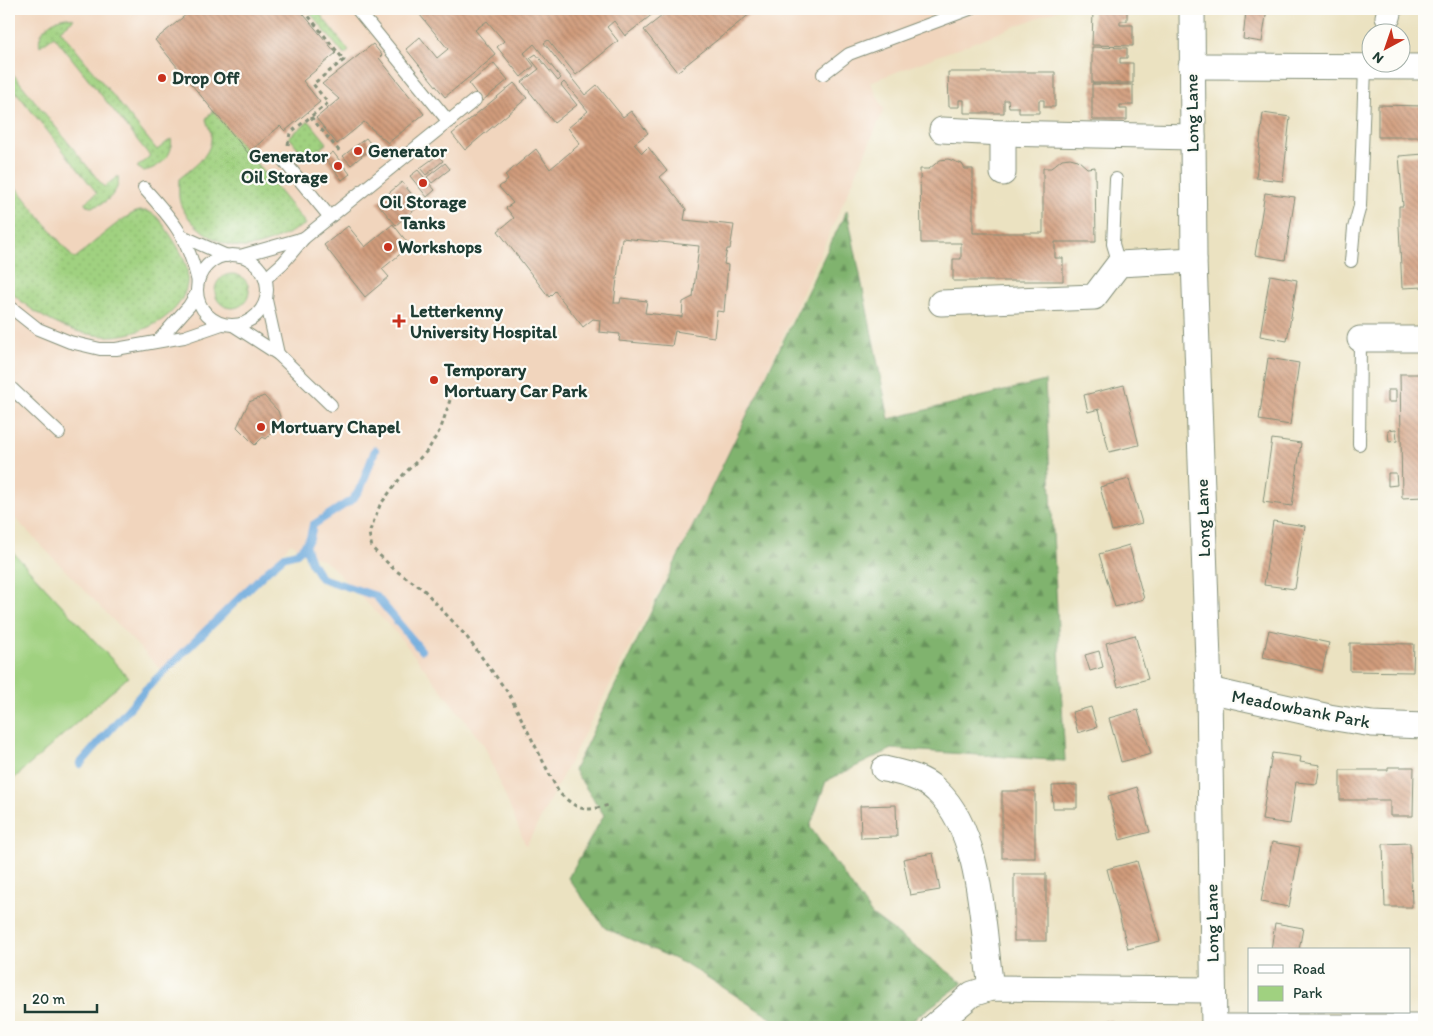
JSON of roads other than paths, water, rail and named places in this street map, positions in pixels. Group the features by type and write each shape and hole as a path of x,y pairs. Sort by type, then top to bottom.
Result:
{"street":[{"name":"Long Lane","path":"1192,9 1194,260 1209,690 1214,1027"},
{"path":"1191,66 1360,66"},
{"path":"1410,67 1424,67"},
{"path":"942,130 1193,137"},
{"path":"1003,173 1004,133"},
{"path":"941,303 1094,297 1119,264 1194,260"},
{"path":"1360,339 1424,339"},
{"name":"Meadowbank Park","path":"1209,690 1329,717 1372,724 1424,726"},
{"path":"884,769 918,778 936,789 958,816 974,865 991,988"},
{"path":"933,1027 972,994 991,988 1213,990"},
{"path":"1214,1027 1424,1027"}],"lane":[{"path":"358,9 449,122"},
{"path":"823,74 849,54 970,9"},
{"path":"1352,261 1354,228 1360,206 1373,72"},
{"path":"265,279 283,263 304,238 329,216 475,100"},
{"path":"284,161 329,216"},
{"path":"1116,179 1113,244 1119,264"},
{"path":"144,188 166,211 184,237 192,254 198,288 206,314 278,354 331,405"},
{"path":"184,237 233,256 248,259 258,267 265,279 266,300 278,354"},
{"path":"160,340 189,306 206,267 219,258 304,238"},
{"path":"9,306 38,329 86,347 116,349 184,337 253,318 260,311 266,300"},
{"path":"1360,339 1360,444"},
{"path":"10,389 59,433"}],"waterway":[{"path":"80,764 146,689 268,570 285,556 297,553 305,545 310,538 313,525 353,499 362,485 375,450"},
{"path":"305,545 311,562 321,578 376,596 421,650"}],"place":[{"name":"Drop Off","path":"162,78"},
{"name":"Generator","path":"358,151"},
{"name":"Generator Oil Storage","path":"338,166"},
{"name":"Oil Storage Tanks","path":"423,183"},
{"name":"Workshops","path":"388,247"},
{"name":"Letterkenny University Hospital","path":"399,321"},
{"name":"Temporary Mortuary Car Park","path":"434,380"},
{"name":"Mortuary Chapel","path":"261,427"}]}
